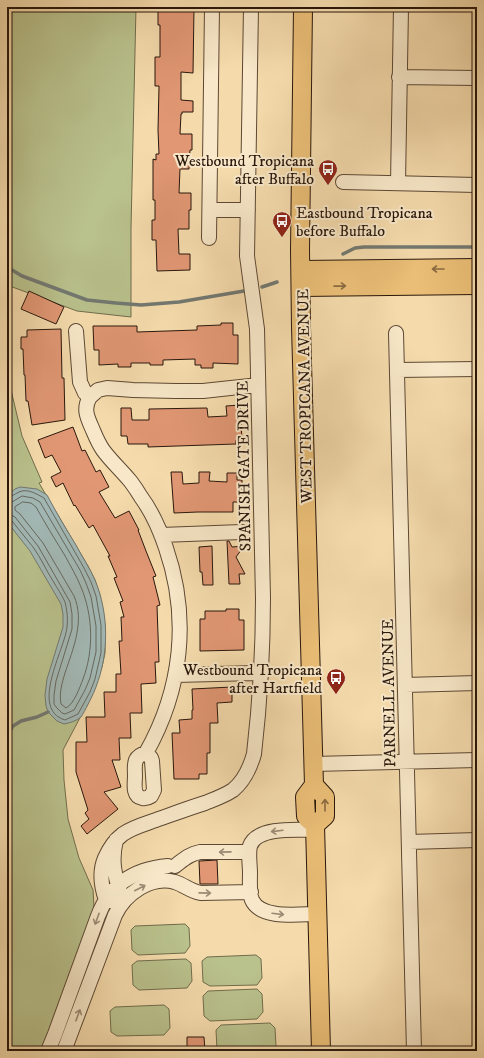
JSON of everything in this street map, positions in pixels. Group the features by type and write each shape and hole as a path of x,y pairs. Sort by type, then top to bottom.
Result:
{"main road":[{"name":"WEST TROPICANA AVENUE","path":"303,7 301,278 314,785 305,797 306,816 315,828 321,1051"},
{"path":"301,278 477,268"},
{"path":"301,278 477,285"}],"street":[{"path":"209,238 212,7"},
{"name":"SPANISH GATE DRIVE","path":"106,900 102,885 102,869 107,854 116,840 137,827 226,795 238,785 248,771 254,754 260,695 263,598 257,329 247,256 251,7"},
{"path":"398,183 401,7"},
{"path":"399,77 477,78"},
{"path":"343,182 477,185"},
{"path":"210,210 248,210"},
{"path":"76,331 80,382 86,393 90,396"},
{"name":"PARNELL AVENUE","path":"396,333 414,1051"},
{"path":"397,370 477,369"},
{"path":"146,752 159,728 176,675 180,638 179,601 172,565 161,535 151,514 142,498 100,444 87,416 86,406 90,396 98,390 107,388 176,392 203,391 258,385"},
{"path":"161,535 242,532"},
{"path":"176,675 261,673"},
{"path":"405,685 477,683"},
{"path":"313,764 477,760"},
{"path":"315,828 280,830 267,833 254,839 249,852 251,899 254,904 261,909 282,915 317,914"},
{"path":"116,840 113,864 123,902"},
{"path":"409,842 477,840"},
{"path":"49,1050 98,916 106,900 118,885 136,873 147,869 171,866 194,853 249,852"},
{"path":"64,1051 112,922 118,908 128,896 139,888 151,883 159,882 174,882 196,893 251,892"},
{"path":"106,900 123,902"}],"green space":[{"path":"7,7 136,7 131,228 131,317 77,311 7,285"},
{"path":"7,336 11,390 22,436 42,482 39,483 95,580 100,595 105,625 105,653 102,667 93,693 63,750 68,819 79,858 93,890 94,907 88,929 41,1051 7,1051"},
{"path":"185,924 189,928 190,946 185,953 138,955 132,950 131,930 135,926"},
{"path":"256,955 261,959 262,978 257,985 210,986 203,982 202,961 207,957"},
{"path":"186,959 191,963 192,981 187,988 139,990 133,985 132,965 137,961"},
{"path":"257,989 262,994 263,1012 257,1019 210,1021 204,1016 203,996 208,991"},
{"path":"164,1005 169,1009 170,1028 164,1035 117,1036 111,1032 110,1011 115,1007"},
{"path":"270,1023 275,1028 276,1046 273,1051 217,1050 216,1030 221,1025"}],"water":[{"path":"20,487 37,489 47,495 93,576 100,593 103,606 106,634 105,647 96,687 81,717 75,721 64,724 57,721 48,712 45,695 47,679 63,627 63,614 61,604 30,551 7,521 7,496 15,489"}],"building":[{"path":"158,7 194,7 193,73 181,72 181,100 193,101 193,112 182,112 180,134 192,134 192,150 190,150 189,169 180,169 179,193 191,193 191,210 189,210 189,229 178,229 179,254 190,254 190,270 157,271 156,240 152,240 152,220 155,220 155,200 153,200 153,159 156,160 156,154 159,154 159,86 155,86 155,57 160,57 160,25 158,25"},
{"path":"29,291 64,307 56,324 21,309"},
{"path":"221,323 233,323 233,335 238,335 238,364 213,363 213,368 201,368 201,365 195,365 195,359 163,360 163,365 131,363 131,367 118,367 118,364 99,365 99,350 94,350 93,326 137,326 137,332 197,330 197,326 221,325"},
{"path":"61,329 65,420 32,425 28,401 26,401 21,337 27,337 27,330"},
{"path":"240,405 242,440 236,440 236,444 148,447 148,444 128,444 127,436 121,436 121,408 131,408 132,420 149,420 149,409 207,408 208,417 227,416 226,406"},
{"path":"73,427 82,451 85,450 96,472 100,470 109,487 99,492 115,518 129,511 139,530 156,576 153,577 160,605 157,606 159,662 155,662 156,683 141,684 142,713 130,713 131,738 119,738 120,760 112,760 121,787 104,792 118,809 87,834 81,826 89,819 85,813 88,810 76,772 76,742 87,742 86,717 105,717 104,692 116,692 116,674 121,674 119,641 122,641 121,617 124,617 120,602 123,601 114,578 117,577 108,556 110,556 93,525 89,528 75,505 74,506 63,483 56,487 51,477 61,472 52,455 45,458 38,440"},
{"path":"171,472 182,472 183,484 199,483 199,472 210,472 209,481 227,482 227,473 237,473 237,480 242,480 242,502 233,502 233,512 174,513"},
{"path":"227,541 229,541 232,547 244,546 236,557 245,574 239,574 240,584 229,584"},
{"path":"212,546 213,585 203,585 202,572 200,572 199,547"},
{"path":"226,609 239,609 239,620 244,620 244,650 200,651 200,619 205,619 205,611 226,611"},
{"path":"232,687 232,702 217,703 218,723 210,723 210,753 207,753 207,774 199,774 199,779 174,779 172,733 180,733 179,720 192,719 192,689"},
{"path":"217,860 218,884 200,884 199,861"},
{"path":"187,1037 204,1037 205,1051 187,1051"}],"waterway":[{"path":"343,254 355,248 364,247 477,247"},
{"path":"7,267 22,276 87,300 116,303 141,305 179,302 244,291"},
{"path":"262,287 277,282"},
{"path":"7,735 13,726 21,721 37,717 48,712"}],"place":[{"name":"Westbound Tropicana after Buffalo","path":"328,186"},
{"name":"Eastbound Tropicana before Buffalo","path":"282,238"},
{"name":"Westbound Tropicana after Hartfield","path":"336,695"}]}
